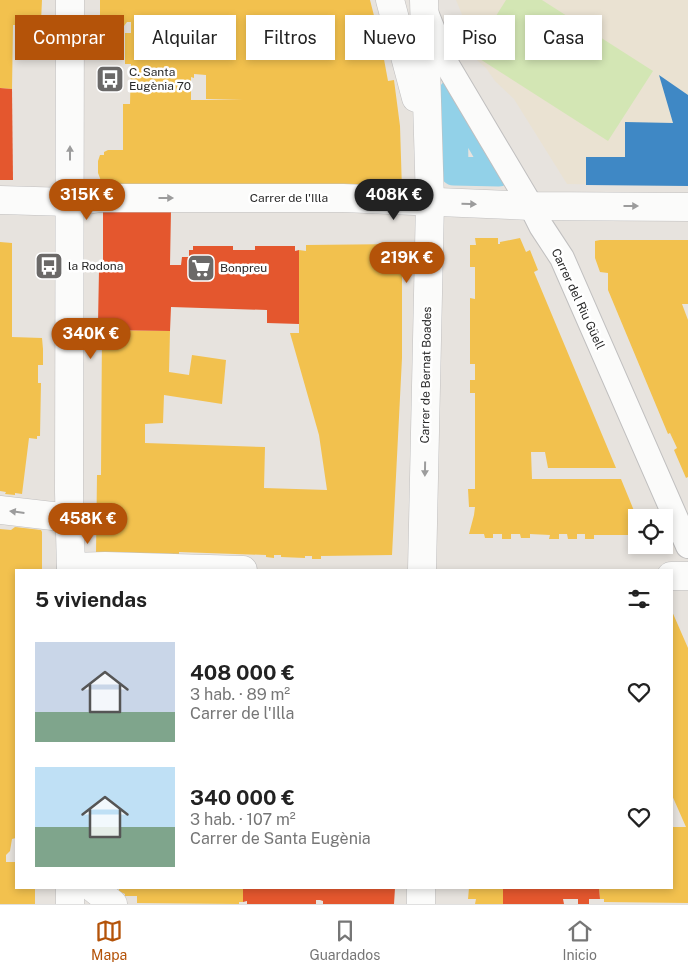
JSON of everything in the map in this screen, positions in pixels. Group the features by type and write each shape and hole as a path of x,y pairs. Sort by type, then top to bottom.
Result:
{"street":[{"path":"70,0 71,568 106,566 208,569"},
{"path":"390,0 428,142"},
{"name":"Carrer de Bernat Boades","path":"422,569 430,202 424,3"},
{"name":"Carrer del Riu Güell","path":"424,3 446,63 541,226 562,258 688,546"},
{"name":"Carrer de l'Illa","path":"0,200 69,202 100,198 343,198 531,206 688,207"},
{"path":"0,510 70,518"},
{"path":"673,576 688,576"},
{"path":"70,889 70,904"},
{"path":"94,889 113,904"},
{"path":"421,889 421,904"}],"shaded area":[{"path":"456,0 688,0 688,186 567,184 514,99 477,60 515,60 515,15 462,15"}],"green space":[{"path":"506,0 542,0 565,15 525,15 525,60 602,60 602,38 653,71 608,141 481,60 515,60 515,15 497,15"}],"building: Viviendas":[{"path":"0,0 42,0 41,15 15,15 15,25 13,25 12,89 0,88"},
{"path":"100,0 370,0 374,15 345,15 345,60 384,60 388,81 394,80 400,126 402,190 103,186 98,173 100,155 104,155 104,152 108,150 123,150 123,104 130,104 131,64 125,64 125,33 131,33 131,22 127,22 124,26 124,15 100,15","holes":["194,74 206,75 206,99 243,100 191,100 191,77 194,78"]},
{"path":"475,238 498,238 498,244 500,244 500,242 520,238 526,252 530,250 538,270 534,272 616,468 548,468 545,452 531,452 532,479 621,479 633,509 628,509 628,535 594,535 594,539 585,539 585,534 577,534 577,539 568,539 567,534 559,534 559,539 549,539 550,535 530,534 530,538 521,538 520,534 511,534 511,539 502,539 502,534 493,534 493,538 485,538 484,534 469,534 475,507 469,507 468,489 475,489 475,393 470,393 470,380 475,380 475,364 470,364 470,298 475,299 475,267 470,267 470,245 476,245"},
{"path":"688,240 688,304 682,304 688,320 688,477 686,478 674,450 677,448 670,433 668,434 608,290 608,273 600,272 595,258 595,241"},
{"path":"0,242 12,243 12,337 42,338 43,349 43,365 38,365 38,383 41,383 40,436 37,436 37,439 29,438 22,494 15,493 15,495 5,494 6,492 0,491"},
{"path":"402,244 402,358 392,555 321,556 321,559 312,559 312,556 305,556 305,558 274,555 274,558 266,557 266,555 179,552 179,556 96,553 97,475 101,475 102,330 170,331 169,372 189,375 192,355 226,360 222,404 164,395 163,423 145,424 145,443 265,447 264,488 327,490 319,435 290,333 299,333 299,250 306,251 306,245"},
{"path":"15,527 41,530 42,532 42,569 15,569 15,838 12,839 10,851 6,855 6,862 15,862 15,889 35,889 35,904 0,904 0,529 11,530"},
{"path":"673,614 688,648 688,903 604,902 604,899 600,899 599,889 673,889 673,827 686,827 673,798"},
{"path":"119,889 243,889 243,902 239,902 239,904 137,903 137,896 125,896 125,894 119,891"},
{"path":"469,889 503,889 503,904 475,904 476,899 468,899"}],"building: Comercios":[{"path":"0,88 12,89 13,180 0,180"},
{"path":"103,208 171,210 170,265 181,265 182,257 189,257 189,250 193,250 193,246 233,246 233,250 255,250 255,246 295,246 295,251 299,250 299,324 267,323 267,310 171,307 170,331 102,330 102,323 98,323 99,270 103,270"},
{"path":"243,889 395,889 394,904 323,904 323,901 320,900 316,900 316,904 247,904 247,901 243,902"},
{"path":"503,889 599,889 600,899 589,899 589,904 578,904 578,899 563,899 564,904 503,904"}],"building: Escuelas":[{"path":"659,75 688,95 688,186 586,185 586,157 625,157 625,122 673,123"}],"waterway":[{"path":"453,93 499,172 454,171 453,93"}],"place":[{"name":"C. Santa Eugènia 70","path":"110,79"},
{"name":"la Rodona","path":"49,266"},
{"name":"Bonpreu","path":"201,268"}]}
